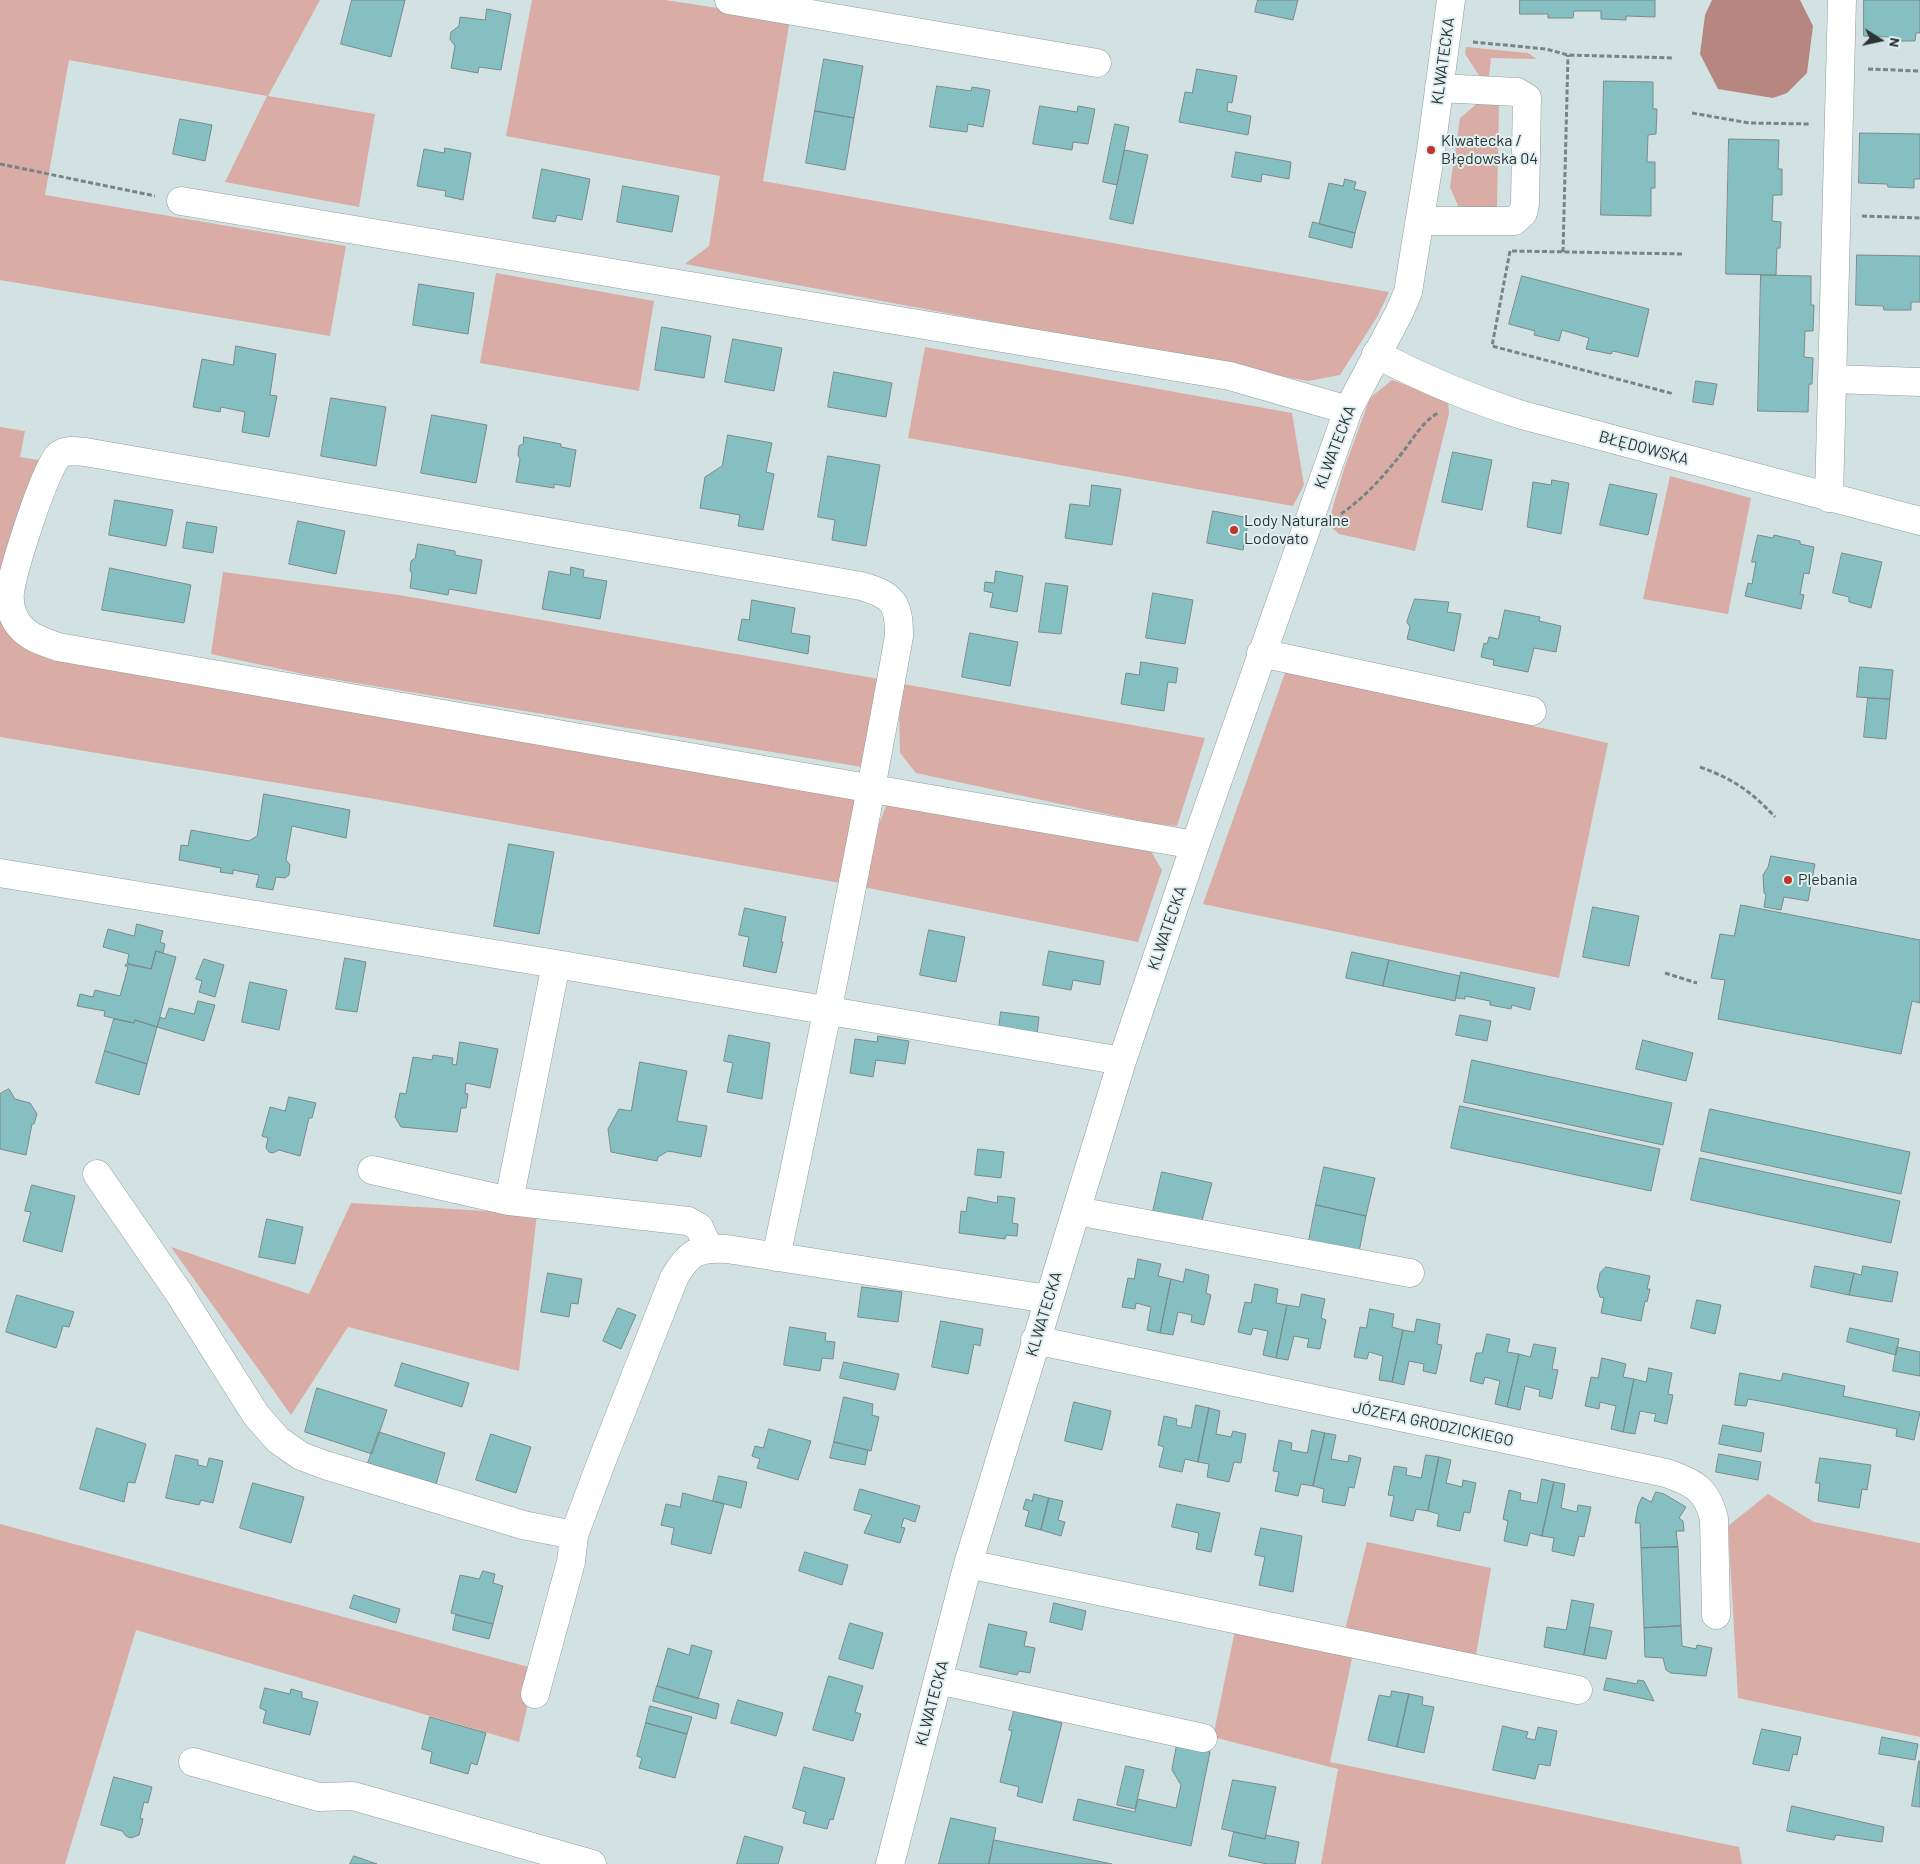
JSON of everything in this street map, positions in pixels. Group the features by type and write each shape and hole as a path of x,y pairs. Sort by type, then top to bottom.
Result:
{"street":[{"path":"729,0 773,4 1097,63"},
{"name":"KLWATECKA","path":"890,1864 968,1564 1122,1060 1261,653 1348,410 1408,292 1451,0"},
{"path":"1829,498 1842,0"},
{"path":"1420,220 1514,221 1523,213 1525,204 1527,98 1517,92 1439,88"},
{"path":"181,201 1230,376 1348,410"},
{"name":"BŁĘDOWSKA","path":"1376,354 1470,399 1522,415 1920,521"},
{"path":"1832,380 1920,382"},
{"path":"776,1257 828,1011 872,787 899,636 899,615 892,600 879,591 861,586 72,451 60,455 50,470 13,574 10,594 11,608 16,621 26,633 58,647 872,787 1195,845"},
{"path":"1261,653 1532,711"},
{"path":"0,873 556,964 1122,1060"},
{"path":"509,1201 556,964"},
{"path":"372,1170 509,1201 688,1221 699,1227 708,1247"},
{"path":"98,1174 179,1293 256,1415 278,1440 301,1456 325,1465 523,1525 574,1535"},
{"path":"1076,1211 1410,1273"},
{"path":"535,1694 571,1562 574,1535 600,1463 674,1278 683,1262 693,1254 708,1247 1048,1300"},
{"name":"JÓZEFA GRODZICKIEGO","path":"1035,1340 1666,1473 1686,1480 1702,1490 1711,1505 1714,1519 1716,1615"},
{"path":"968,1564 1578,1690"},
{"path":"938,1680 1203,1738"},
{"path":"193,1762 319,1797 353,1796 592,1864"}],"path":[{"path":"1466,41 1546,49 1568,55 1674,58"},
{"path":"1563,252 1568,55"},
{"path":"1841,69 1920,70"},
{"path":"1692,113 1750,122 1839,125"},
{"path":"0,164 181,201"},
{"path":"1837,216 1920,218"},
{"path":"1501,250 1684,254"},
{"path":"1510,250 1492,346 1674,394"},
{"path":"1301,538 1360,500 1382,478 1431,417 1444,408 1470,399"},
{"path":"1700,767 1741,784 1775,817"},
{"path":"1665,973 1696,983"}],"shaded area":[{"path":"0,0 320,0 268,96 375,114 359,207 225,182 267,96 69,60 45,195 346,246 330,336 0,280"},
{"path":"532,0 665,0 790,19 763,181 1389,292 1377,317 1340,375 1308,381 685,264 709,246 720,176 506,136"},
{"path":"1712,0 1800,0 1813,26 1807,73 1787,93 1773,98 1718,89 1700,54 1705,15"},
{"path":"1466,47 1528,53 1537,59 1491,58 1489,77 1480,77 1465,54"},
{"path":"1479,102 1499,102 1497,210 1459,208 1450,187 1460,118"},
{"path":"496,273 654,301 639,391 480,363"},
{"path":"925,347 1292,413 1304,485 1293,506 908,438"},
{"path":"1392,380 1448,400 1449,414 1415,551 1339,534 1328,524 1344,469 1370,398"},
{"path":"0,427 25,431 20,457 39,460 32,493 19,640 869,791 846,884 369,798 0,737"},
{"path":"1670,476 1751,498 1728,614 1643,599"},
{"path":"223,572 399,595 879,679 868,768 308,675 211,654"},
{"path":"1286,670 1608,743 1559,978 1203,904"},
{"path":"903,684 1205,738 1177,826 1149,823 916,773 900,753 899,702"},
{"path":"904,795 1149,848 1162,870 1138,942 863,887 875,834 886,806"},
{"path":"351,1203 537,1214 519,1371 348,1327 291,1415 171,1247 309,1294"},
{"path":"1768,1494 1814,1522 1920,1543 1920,1737 1738,1698 1728,1526"},
{"path":"0,1524 536,1669 519,1742 136,1630 65,1864 0,1864"},
{"path":"1367,1542 1491,1568 1475,1661 1357,1635 1330,1762 1739,1847 1742,1864 1321,1864 1338,1769 1213,1737 1239,1611 1344,1634"}],"building":[{"path":"352,0 405,0 391,57 341,44"},
{"path":"1258,0 1298,0 1293,20 1255,12"},
{"path":"1520,0 1655,0 1655,17 1626,16 1626,20 1601,19 1601,11 1574,11 1573,18 1548,18 1548,14 1520,14"},
{"path":"1864,0 1920,0 1920,33 1916,33 1915,41 1891,41 1891,37 1864,36"},
{"path":"487,9 511,14 501,70 479,67 478,73 451,68 455,46 450,39 451,32 459,26 460,17 485,20"},
{"path":"824,59 863,66 854,118 815,111"},
{"path":"1197,69 1237,76 1232,103 1228,102 1227,111 1251,116 1248,135 1179,122 1185,92 1192,93"},
{"path":"1604,81 1653,82 1653,109 1657,109 1656,134 1648,135 1647,162 1655,162 1655,188 1651,188 1651,216 1601,215"},
{"path":"937,86 971,91 972,87 990,90 983,127 968,124 967,132 930,127"},
{"path":"1040,106 1077,112 1078,106 1095,109 1088,144 1073,142 1072,150 1033,144"},
{"path":"815,111 854,118 845,170 806,163"},
{"path":"180,119 212,125 205,161 173,154"},
{"path":"1115,124 1129,127 1117,185 1103,182"},
{"path":"1860,133 1920,134 1920,179 1914,179 1914,188 1888,187 1887,184 1859,183"},
{"path":"1729,139 1779,140 1778,169 1782,169 1782,195 1773,195 1772,221 1781,222 1780,248 1777,248 1776,275 1726,274"},
{"path":"445,148 471,153 463,200 445,196 446,191 417,186 424,149 444,153"},
{"path":"1125,150 1148,155 1133,224 1110,219"},
{"path":"1236,152 1291,162 1289,179 1262,174 1261,182 1232,177"},
{"path":"542,169 590,179 582,220 557,215 555,222 533,218"},
{"path":"1345,179 1356,182 1354,189 1366,192 1355,233 1319,224 1329,183 1343,186"},
{"path":"623,186 679,196 672,232 617,222"},
{"path":"1313,222 1355,233 1352,248 1309,237"},
{"path":"1857,255 1920,256 1920,302 1911,302 1911,310 1884,310 1883,306 1856,305"},
{"path":"1761,275 1811,276 1811,305 1814,305 1813,331 1805,331 1804,357 1813,358 1812,384 1809,384 1808,412 1758,411"},
{"path":"1522,276 1649,309 1638,357 1613,351 1611,354 1586,349 1589,338 1562,330 1559,341 1534,335 1535,331 1509,324"},
{"path":"419,284 474,293 468,334 413,325"},
{"path":"662,327 711,336 704,378 655,370"},
{"path":"733,339 782,348 774,391 725,382"},
{"path":"236,346 276,354 270,395 277,396 269,437 242,432 245,412 221,407 220,412 193,407 202,359 233,365"},
{"path":"834,372 892,383 886,417 828,407"},
{"path":"1696,381 1717,384 1713,405 1693,402"},
{"path":"331,398 386,407 376,466 321,456"},
{"path":"432,415 487,425 476,483 421,473"},
{"path":"728,435 772,443 766,472 774,474 763,530 738,526 740,515 700,508 705,477 722,466"},
{"path":"524,437 561,444 561,447 576,450 570,487 554,484 554,488 516,482 520,459 518,455 519,446 523,444"},
{"path":"1453,452 1492,460 1482,510 1442,502"},
{"path":"828,456 880,465 866,546 832,540 835,520 818,517"},
{"path":"1552,480 1569,483 1561,534 1527,527 1533,482 1551,485"},
{"path":"1610,484 1657,494 1648,535 1600,525"},
{"path":"1092,485 1121,489 1112,545 1065,538 1070,504 1089,506"},
{"path":"115,500 173,510 166,546 109,535"},
{"path":"1213,511 1244,517 1248,523 1243,550 1207,543"},
{"path":"298,521 345,531 336,574 289,564"},
{"path":"187,522 217,527 213,553 183,548"},
{"path":"1758,535 1773,538 1774,535 1800,541 1800,544 1814,547 1809,574 1804,573 1800,594 1804,595 1801,609 1745,596 1748,583 1752,584 1756,562 1752,562"},
{"path":"418,544 455,551 455,555 482,560 476,594 449,589 448,595 410,588 411,561 415,558"},
{"path":"1842,553 1882,562 1871,608 1849,602 1849,597 1833,593"},
{"path":"571,567 584,570 583,577 607,581 600,619 542,609 549,571 570,575"},
{"path":"110,568 191,585 184,623 102,610"},
{"path":"996,571 1023,576 1017,612 990,607 993,593 984,591 985,582 994,583"},
{"path":"1046,583 1068,586 1061,634 1039,632"},
{"path":"1153,593 1193,600 1185,644 1146,638"},
{"path":"1415,599 1449,602 1447,612 1461,614 1454,651 1407,639 1410,627 1407,622"},
{"path":"752,600 795,608 791,633 810,636 808,654 738,640 742,619 749,620"},
{"path":"1505,610 1540,617 1539,621 1561,626 1556,652 1534,648 1528,672 1493,665 1494,660 1481,657 1484,643 1487,644 1489,637 1498,639"},
{"path":"970,633 1018,642 1010,686 962,677"},
{"path":"1141,662 1178,668 1176,683 1168,682 1164,711 1121,704 1126,673 1139,675"},
{"path":"1860,667 1893,670 1890,699 1857,697"},
{"path":"1868,698 1890,699 1886,739 1864,737"},
{"path":"264,794 350,810 346,838 292,826 286,860 290,865 289,875 285,878 276,877 273,890 256,887 259,875 233,870 233,874 220,872 221,868 179,860 181,845 188,846 191,830 249,841 257,836"},
{"path":"509,844 554,852 539,934 494,926"},
{"name":"Plebania","path":"1771,856 1815,864 1808,901 1784,897 1781,910 1764,907 1766,894 1764,893 1763,875 1768,867"},
{"path":"1741,905 1920,940 1920,1003 1912,1001 1901,1054 1718,1019 1725,980 1711,978 1720,934 1734,936"},
{"path":"1593,907 1639,916 1629,966 1583,957"},
{"path":"745,908 786,917 776,973 743,966 749,937 739,935"},
{"path":"137,924 163,931 160,942 165,944 163,953 156,951 151,969 127,963 129,954 103,947 108,929 134,936"},
{"path":"929,930 965,937 956,982 920,975"},
{"path":"156,951 176,957 157,1027 135,1020 134,1023 104,1016 105,1011 77,1006 80,994 93,997 95,990 120,996 128,967 125,966 126,964 151,969"},
{"path":"1049,951 1104,961 1100,985 1073,980 1071,990 1043,985"},
{"path":"1352,952 1389,960 1383,986 1346,978"},
{"path":"345,958 366,962 357,1012 336,1009"},
{"path":"204,959 224,965 215,997 199,992 202,981 196,979"},
{"path":"1389,960 1460,976 1455,1001 1383,986"},
{"path":"1461,972 1535,988 1530,1010 1512,1005 1511,1009 1490,1005 1490,1001 1465,996 1465,999 1456,998"},
{"path":"250,982 287,990 279,1030 242,1022"},
{"path":"198,1001 215,1005 204,1041 157,1027 160,1017 165,1019 169,1008 194,1014"},
{"path":"1001,1012 1039,1017 1037,1034 999,1029"},
{"path":"1460,1015 1491,1021 1487,1041 1456,1035"},
{"path":"114,1019 134,1023 135,1020 157,1027 147,1064 105,1051"},
{"path":"729,1035 770,1043 762,1099 727,1092 733,1063 724,1061"},
{"path":"878,1036 909,1041 905,1064 876,1060 873,1077 850,1073 855,1039 877,1042"},
{"path":"1643,1040 1693,1053 1686,1081 1636,1069"},
{"path":"460,1042 498,1049 490,1088 466,1083 465,1093 468,1094 466,1108 461,1108 457,1132 401,1127 395,1117 400,1093 406,1094 413,1057 432,1060 433,1055 453,1058 452,1064 456,1065"},
{"path":"105,1051 147,1064 139,1095 96,1083"},
{"path":"1472,1060 1672,1103 1663,1145 1464,1102"},
{"path":"640,1062 687,1071 677,1121 707,1126 701,1157 668,1151 658,1157 657,1161 611,1152 608,1129 619,1109 631,1111"},
{"path":"9,1089 15,1099 30,1103 37,1114 34,1124 32,1124 26,1155 0,1149 0,1094"},
{"path":"289,1097 316,1103 312,1118 309,1118 300,1156 279,1150 273,1153 269,1152 266,1148 268,1138 262,1136 270,1107 285,1111"},
{"path":"1460,1106 1660,1149 1651,1191 1451,1148"},
{"path":"1710,1109 1910,1152 1901,1194 1701,1151"},
{"path":"978,1149 1004,1152 1001,1178 975,1175"},
{"path":"1700,1158 1900,1201 1891,1243 1691,1200"},
{"path":"1324,1167 1375,1178 1366,1216 1316,1205"},
{"path":"1162,1172 1212,1183 1200,1228 1152,1216"},
{"path":"32,1185 75,1196 62,1252 23,1241 31,1212 25,1211"},
{"path":"998,1196 1015,1198 1012,1223 1018,1224 1017,1236 1006,1235 1005,1239 959,1233 961,1211 966,1212 968,1197 997,1203"},
{"path":"1316,1205 1366,1216 1358,1257 1308,1246"},
{"path":"267,1219 303,1227 295,1264 259,1257"},
{"path":"1138,1259 1161,1264 1158,1276 1171,1279 1160,1333 1147,1330 1151,1307 1136,1303 1135,1309 1122,1307 1128,1278 1134,1279"},
{"path":"1815,1266 1854,1273 1849,1295 1811,1287"},
{"path":"1863,1266 1898,1272 1892,1302 1849,1295 1854,1273 1861,1275"},
{"path":"1606,1267 1650,1276 1647,1289 1650,1289 1647,1302 1645,1301 1641,1321 1601,1313 1604,1298 1600,1297 1597,1288 1600,1273"},
{"path":"1186,1269 1209,1275 1206,1293 1211,1295 1204,1325 1191,1322 1192,1315 1178,1312 1173,1335 1160,1333 1171,1279 1183,1282"},
{"path":"548,1273 582,1279 578,1304 571,1303 569,1317 541,1312"},
{"path":"1255,1284 1278,1289 1276,1303 1287,1305 1276,1358 1263,1355 1268,1331 1253,1328 1251,1335 1238,1332 1245,1302 1251,1303"},
{"path":"862,1287 902,1292 898,1322 858,1317"},
{"path":"1302,1294 1325,1299 1321,1318 1326,1320 1320,1349 1307,1347 1309,1339 1294,1336 1288,1360 1276,1358 1287,1305 1299,1307"},
{"path":"17,1295 74,1312 69,1327 63,1326 56,1348 6,1332"},
{"path":"1697,1300 1721,1305 1715,1334 1691,1328"},
{"path":"618,1308 636,1315 621,1349 603,1341"},
{"path":"1370,1309 1394,1314 1392,1327 1403,1330 1392,1382 1379,1380 1383,1356 1369,1352 1367,1359 1354,1357 1360,1327 1366,1328"},
{"path":"1417,1319 1440,1324 1437,1344 1442,1345 1436,1374 1423,1371 1424,1364 1409,1361 1404,1385 1392,1382 1403,1330 1414,1332"},
{"path":"941,1321 983,1329 980,1346 974,1344 968,1374 932,1367"},
{"path":"790,1327 826,1333 825,1341 835,1342 833,1359 822,1358 820,1371 784,1365"},
{"path":"1850,1328 1899,1339 1896,1355 1847,1342"},
{"path":"1487,1334 1510,1339 1507,1352 1519,1354 1507,1407 1495,1404 1500,1381 1485,1377 1483,1384 1470,1381 1476,1353 1482,1353"},
{"path":"1534,1344 1556,1348 1552,1369 1558,1370 1552,1399 1539,1396 1540,1390 1525,1386 1520,1410 1507,1407 1519,1354 1530,1357"},
{"path":"1897,1347 1920,1352 1920,1376 1893,1371"},
{"path":"1602,1358 1626,1364 1623,1377 1634,1379 1623,1432 1611,1429 1616,1406 1600,1402 1599,1409 1585,1406 1591,1377 1598,1378"},
{"path":"844,1362 899,1374 895,1390 840,1378"},
{"path":"402,1363 469,1383 462,1407 395,1386"},
{"path":"1649,1368 1672,1373 1668,1394 1673,1395 1667,1424 1654,1421 1656,1414 1640,1411 1635,1434 1623,1432 1634,1379 1646,1382"},
{"path":"1740,1373 1781,1381 1783,1373 1845,1386 1843,1396 1920,1412 1914,1440 1896,1436 1897,1429 1776,1404 1748,1399 1746,1406 1735,1405"},
{"path":"317,1388 387,1410 372,1454 305,1432"},
{"path":"844,1397 873,1404 872,1415 879,1417 871,1451 834,1442"},
{"path":"1074,1402 1111,1411 1102,1450 1065,1441"},
{"path":"1196,1405 1209,1408 1198,1462 1185,1459 1182,1472 1159,1467 1164,1447 1158,1445 1164,1416 1177,1419 1176,1425 1191,1428"},
{"path":"1209,1408 1220,1411 1216,1434 1231,1437 1233,1431 1246,1434 1241,1463 1234,1462 1229,1482 1207,1477 1209,1464 1198,1462"},
{"path":"1723,1425 1764,1433 1761,1452 1719,1444"},
{"path":"97,1428 146,1444 135,1483 128,1482 124,1502 80,1489"},
{"path":"769,1429 811,1441 798,1480 757,1468 760,1459 752,1456 755,1446 763,1448"},
{"path":"1312,1430 1325,1433 1313,1486 1301,1484 1298,1496 1275,1491 1279,1472 1273,1471 1279,1440 1292,1443 1291,1450 1307,1453"},
{"path":"379,1432 445,1453 436,1484 368,1463"},
{"path":"1325,1433 1336,1435 1331,1459 1348,1462 1349,1455 1361,1458 1354,1488 1349,1487 1345,1506 1322,1502 1324,1489 1313,1486"},
{"path":"491,1434 531,1447 516,1493 476,1480"},
{"path":"834,1442 868,1450 865,1465 830,1458"},
{"path":"1719,1454 1761,1462 1758,1480 1716,1472"},
{"path":"176,1455 198,1460 198,1465 207,1467 209,1458 223,1461 213,1503 201,1500 199,1505 166,1498"},
{"path":"1426,1455 1439,1457 1428,1511 1416,1509 1413,1521 1390,1516 1394,1496 1388,1495 1394,1466 1407,1468 1406,1475 1421,1478"},
{"path":"1439,1457 1451,1460 1446,1483 1462,1487 1463,1480 1476,1483 1470,1513 1464,1512 1460,1531 1437,1526 1439,1514 1428,1511"},
{"path":"1820,1458 1871,1465 1867,1490 1862,1489 1859,1508 1818,1501 1820,1483 1816,1483"},
{"path":"719,1476 747,1482 741,1508 713,1501"},
{"path":"1542,1479 1554,1482 1542,1536 1530,1533 1527,1546 1504,1541 1508,1521 1503,1519 1509,1490 1521,1493 1520,1500 1537,1503"},
{"path":"1554,1482 1565,1484 1561,1508 1577,1512 1578,1505 1591,1507 1584,1537 1579,1536 1574,1556 1552,1551 1554,1538 1542,1536"},
{"path":"253,1483 304,1497 291,1543 240,1528"},
{"path":"860,1489 920,1506 915,1522 904,1518 901,1527 905,1528 900,1543 864,1533 872,1515 854,1510"},
{"path":"1656,1492 1664,1494 1686,1507 1679,1518 1683,1521 1684,1531 1676,1531 1678,1547 1641,1548 1640,1523 1635,1523 1638,1506 1642,1497 1651,1502"},
{"path":"683,1493 724,1504 711,1554 671,1544 674,1528 661,1525 666,1504 680,1507"},
{"path":"1034,1494 1049,1498 1041,1530 1025,1526 1029,1511 1023,1509 1026,1499 1032,1501"},
{"path":"1049,1498 1063,1501 1058,1520 1065,1522 1061,1536 1041,1530"},
{"path":"1177,1504 1220,1513 1211,1552 1196,1549 1199,1533 1172,1527"},
{"path":"1261,1528 1302,1536 1293,1592 1259,1585 1265,1557 1255,1555"},
{"path":"1678,1547 1681,1626 1644,1628 1641,1548"},
{"path":"805,1552 848,1565 842,1585 799,1571"},
{"path":"483,1571 495,1574 493,1583 503,1586 493,1624 451,1613 460,1575 479,1579"},
{"path":"354,1595 400,1609 396,1623 350,1608"},
{"path":"1572,1600 1594,1604 1584,1655 1544,1647 1547,1627 1566,1630"},
{"path":"1054,1603 1086,1611 1082,1630 1050,1622"},
{"path":"456,1615 493,1624 489,1639 453,1630"},
{"path":"850,1623 883,1633 873,1669 839,1659"},
{"path":"989,1624 1027,1632 1024,1646 1035,1648 1030,1673 1019,1671 1017,1675 980,1667"},
{"path":"1681,1626 1682,1646 1696,1649 1697,1645 1712,1648 1706,1676 1671,1673 1666,1670 1663,1658 1645,1657 1644,1628"},
{"path":"1590,1627 1612,1631 1606,1659 1584,1655"},
{"path":"692,1645 712,1651 698,1699 657,1686 668,1648 689,1655"},
{"path":"829,1676 863,1686 855,1712 861,1714 853,1741 813,1730"},
{"path":"1607,1678 1637,1684 1638,1680 1644,1681 1654,1701 1604,1690"},
{"path":"657,1686 719,1704 716,1719 653,1701"},
{"path":"265,1688 290,1694 291,1689 302,1692 302,1698 318,1702 310,1735 263,1723 266,1711 260,1708"},
{"path":"1392,1691 1409,1694 1397,1747 1368,1740 1379,1695 1390,1697"},
{"path":"1409,1694 1423,1697 1422,1705 1434,1707 1424,1753 1397,1747"},
{"path":"738,1700 783,1713 776,1736 731,1723"},
{"path":"650,1706 692,1717 687,1734 646,1723"},
{"path":"1014,1711 1062,1723 1042,1803 1017,1796 1019,1787 1000,1782 1012,1731 1009,1730"},
{"path":"430,1717 486,1733 477,1765 471,1763 468,1774 430,1763 432,1752 422,1749"},
{"path":"646,1723 687,1734 675,1778 639,1768 642,1758 637,1756"},
{"path":"1503,1726 1528,1732 1526,1738 1535,1740 1538,1727 1557,1731 1550,1766 1539,1764 1535,1779 1493,1770"},
{"path":"1762,1729 1801,1737 1797,1755 1793,1754 1789,1771 1753,1764"},
{"path":"1882,1737 1918,1744 1915,1760 1879,1754"},
{"path":"1177,1745 1210,1752 1191,1846 1073,1820 1078,1799 1135,1812 1138,1799 1176,1808 1181,1785 1172,1770"},
{"path":"1920,1761 1920,1807 1912,1806"},
{"path":"1126,1766 1144,1770 1135,1809 1117,1805"},
{"path":"804,1767 845,1778 833,1820 830,1819 827,1829 803,1823 806,1812 793,1808"},
{"path":"114,1777 152,1787 148,1803 144,1802 140,1818 143,1819 139,1835 131,1838 122,1831 101,1825"},
{"path":"1233,1780 1276,1787 1265,1839 1222,1829"},
{"path":"1792,1806 1884,1827 1882,1842 1836,1835 1834,1840 1787,1831"},
{"path":"951,1818 996,1828 989,1864 939,1864"},
{"path":"1234,1832 1265,1839 1266,1835 1299,1842 1295,1864 1267,1864 1229,1856"},
{"path":"745,1836 783,1847 778,1864 737,1864"},
{"path":"994,1840 1112,1864 989,1864"},
{"path":"354,1856 377,1864 350,1864"}],"place":[{"name":"Klwatecka / Błędowska 04","path":"1431,150"},
{"name":"Lody Naturalne Lodovato","path":"1234,530"},
{"name":"Plebania","path":"1788,880"}]}
